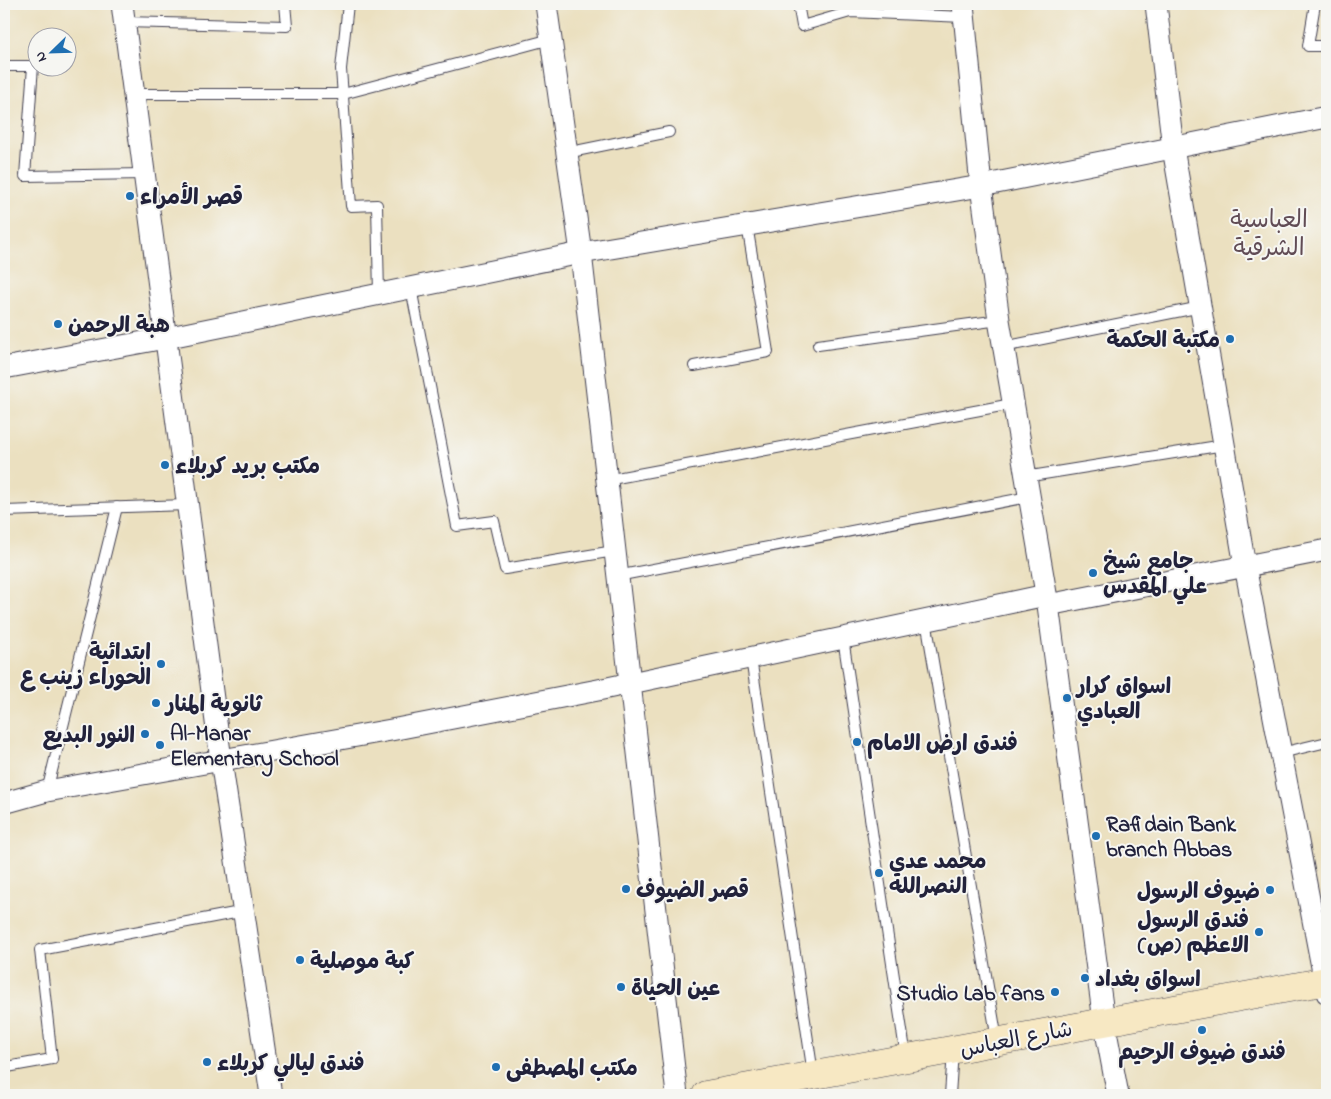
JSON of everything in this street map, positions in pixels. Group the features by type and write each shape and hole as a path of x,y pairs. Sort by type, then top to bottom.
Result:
{"main road":[{"name":"شارع العباس","path":"706,1095 1104,1021 1327,985"}],"street":[{"path":"546,4 581,253 677,1095"},
{"path":"1156,4 1173,148 1245,566 1327,985"},
{"path":"963,10 981,186 999,320 1047,600 1104,1021 1118,1095"},
{"path":"123,13 220,760 271,1095"},
{"path":"4,368 165,338 581,253 981,186 1327,117"},
{"path":"4,803 47,792 629,684 926,620 1245,566 1327,550"}],"lane":[{"path":"123,13 287,26 286,4"},
{"path":"348,4 341,68 351,206 378,204 379,294"},
{"path":"798,4 802,26 850,12 963,10"},
{"path":"1315,4 1308,46 1327,46"},
{"path":"134,94 343,94 551,39"},
{"path":"4,66 32,66 25,176 144,174"},
{"path":"566,153 669,132"},
{"path":"694,366 768,352 747,225"},
{"path":"411,288 457,526 494,521 505,569 614,551"},
{"path":"1004,347 1201,307"},
{"path":"818,345 999,320"},
{"path":"606,480 1012,404"},
{"path":"617,576 1224,445"},
{"path":"4,511 187,505"},
{"path":"47,792 117,507"},
{"path":"926,620 997,1041"},
{"path":"843,638 906,1058"},
{"path":"751,658 813,1075"},
{"path":"1281,753 1327,742"},
{"path":"7,1067 52,1059 40,950 244,910"},
{"path":"950,1095 953,1050"}],"place":[{"name":"قصر الأمراء","path":"130,196"},
{"name":"هبة الرحمن","path":"58,324"},
{"name":"مكتبة الحكمة","path":"1230,339"},
{"name":"مكتب بريد كربلاء","path":"165,465"},
{"name":"جامع شيخ علي المقدس","path":"1093,573"},
{"name":"ابتدائية الحوراء زينب ع","path":"161,664"},
{"name":"اسواق كرار العبادي","path":"1067,698"},
{"name":"ثانوية المنار","path":"156,703"},
{"name":"النور البديع","path":"145,734"},
{"name":"فندق ارض الامام","path":"857,742"},
{"name":"Al-Manar Elementary School","path":"160,745"},
{"name":"Rafidain Bank branch Abbas","path":"1096,836"},
{"name":"محمد عدي النصرالله","path":"879,873"},
{"name":"قصر الضيوف","path":"626,889"},
{"name":"ضيوف الرسول","path":"1270,890"},
{"name":"فندق الرسول الاعظم (ص)","path":"1259,932"},
{"name":"كبة موصلية","path":"300,960"},
{"name":"اسواق بغداد","path":"1085,978"},
{"name":"عين الحياة","path":"621,987"},
{"name":"Studio Lab fans","path":"1055,992"},
{"name":"فندق ضيوف الرحيم","path":"1202,1030"},
{"name":"فندق ليالي كربلاء","path":"207,1062"},
{"name":"مكتب المصطفى","path":"496,1067"}],"district":[{"name":"العباسية الشرقية","path":"1269,233"}]}
